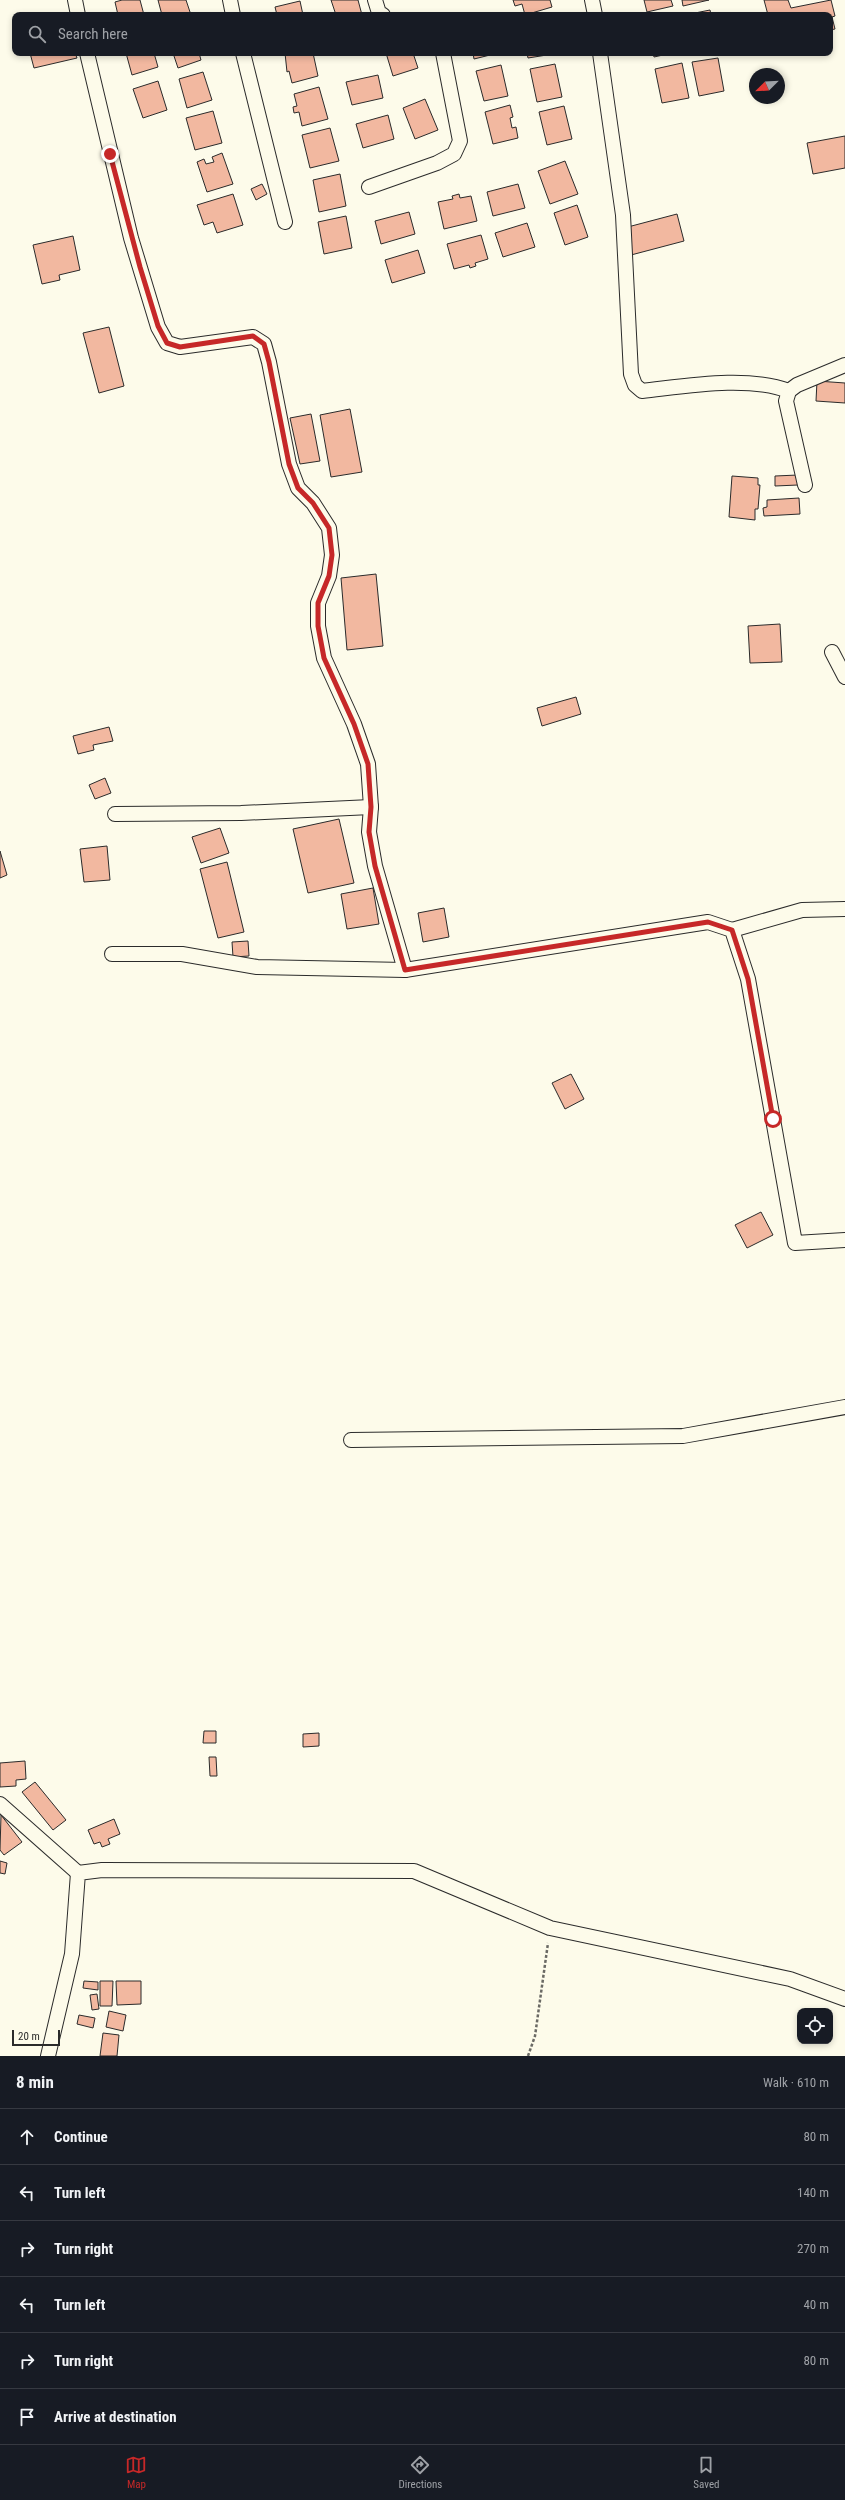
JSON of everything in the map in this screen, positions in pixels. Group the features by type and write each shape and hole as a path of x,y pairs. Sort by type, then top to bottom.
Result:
{"street":[{"path":"75,0 77,12"},
{"path":"230,0 232,12"},
{"path":"375,0 379,12"},
{"path":"592,0 594,12"},
{"path":"88,56 131,238 158,326 167,343 180,347 253,336 264,344 269,362 289,464 298,488 313,503 329,528 332,555 329,576 318,603 318,626 324,658 354,724 368,764 371,807 369,832 374,860 405,970"},
{"path":"244,56 284,222"},
{"path":"369,187 437,163 454,154 460,141 444,56"},
{"path":"600,56 623,215 631,374 635,385 642,390 712,384 772,384 789,391"},
{"path":"805,485 786,401 789,391 796,384 845,365"},
{"path":"832,652 845,677"},
{"path":"115,814 241,813 371,807"},
{"path":"112,954 182,954 257,968 405,970 708,922 732,930 802,910 845,909"},
{"path":"732,930 748,979 795,1243 845,1240"},
{"path":"350,1440 683,1436 845,1407"},
{"path":"0,1804 78,1873 197,1869 414,1871 550,1928 790,1979 845,1999"},
{"path":"48,2056 72,1954 78,1873"}],"path":[{"path":"528,2056 535,2036 550,1928"}],"building":[{"path":"122,0 140,0 143,12 117,12 115,2"},
{"path":"158,0 186,0 190,12 161,12"},
{"path":"331,0 358,0 361,12 335,12"},
{"path":"513,0 550,0 552,7 535,12 524,12 522,4 515,6"},
{"path":"644,0 671,0 673,6 647,12"},
{"path":"682,0 709,0 683,6"},
{"path":"764,0 788,0 791,8 831,0 835,16 833,17 833,12 767,12"},
{"path":"300,1 302,12 276,12 275,7"},
{"path":"710,10 710,12 700,12"},
{"path":"31,56 76,56 77,58 34,68"},
{"path":"127,56 155,56 158,67 132,75"},
{"path":"174,56 200,56 201,60 178,68"},
{"path":"285,56 314,56 318,76 292,83 289,71 287,72"},
{"path":"387,56 414,56 418,68 393,76"},
{"path":"474,56 486,56 474,59"},
{"path":"528,56 540,56 528,58"},
{"path":"718,58 724,91 699,96 692,62"},
{"path":"682,63 689,98 662,103 655,69"},
{"path":"555,64 562,97 537,102 530,69"},
{"path":"501,65 508,96 484,101 476,71"},
{"path":"203,72 212,100 187,108 179,79"},
{"path":"378,75 383,98 352,105 346,82"},
{"path":"158,81 167,110 143,118 133,89"},
{"path":"319,87 328,119 302,126 299,112 294,113 293,107 297,106 294,94"},
{"path":"425,99 438,130 415,139 403,108"},
{"path":"510,105 513,117 510,118 512,128 516,127 518,138 493,144 485,112"},
{"path":"564,106 572,139 547,145 539,112"},
{"path":"213,111 222,143 195,150 186,118"},
{"path":"388,115 394,139 363,148 356,124"},
{"path":"330,128 339,161 310,168 302,135"},
{"path":"845,136 845,168 813,174 807,143"},
{"path":"222,153 233,184 207,192 197,162 204,159 206,164 214,162 212,157"},
{"path":"565,161 578,194 550,204 538,171"},
{"path":"340,174 346,206 319,212 313,180"},
{"path":"262,184 267,194 256,200 251,189"},
{"path":"518,184 525,208 493,216 487,192"},
{"path":"233,194 243,225 217,233 213,222 204,225 197,205"},
{"path":"459,194 460,198 471,196 477,221 444,229 438,202 453,199 452,196"},
{"path":"577,205 588,237 565,245 554,213"},
{"path":"409,212 415,234 381,244 375,221"},
{"path":"677,214 684,241 631,255 624,228"},
{"path":"346,216 352,248 324,254 318,222"},
{"path":"527,223 535,247 503,257 495,233"},
{"path":"481,235 488,259 475,263 476,266 470,268 469,265 454,269 447,244"},
{"path":"73,236 80,270 59,275 60,280 42,284 33,245"},
{"path":"418,250 425,273 392,283 385,260"},
{"path":"109,327 124,386 99,393 83,333"},
{"path":"817,381 845,383 845,403 816,401"},
{"path":"350,409 362,472 331,477 320,415"},
{"path":"311,414 320,461 300,464 290,418"},
{"path":"798,475 798,485 775,486 775,476"},
{"path":"732,476 758,478 758,485 760,485 758,509 755,509 755,520 729,517"},
{"path":"799,498 800,514 764,516 763,508 767,507 767,500"},
{"path":"376,574 383,646 347,650 341,578"},
{"path":"780,624 782,662 750,663 748,626"},
{"path":"576,697 581,714 542,726 537,708"},
{"path":"109,727 113,741 93,745 94,750 78,754 73,736"},
{"path":"105,778 111,793 95,799 89,785"},
{"path":"339,819 354,883 308,893 293,829"},
{"path":"220,828 229,853 201,863 192,837"},
{"path":"107,846 110,880 84,882 80,849"},
{"path":"0,851 7,875 0,878"},
{"path":"227,862 244,932 218,938 200,869"},
{"path":"373,888 379,924 347,929 341,894"},
{"path":"444,908 449,937 423,942 418,913"},
{"path":"248,941 249,956 233,957 232,942"},
{"path":"571,1074 584,1099 565,1109 552,1083"},
{"path":"761,1212 773,1235 747,1248 735,1225"},
{"path":"204,1731 216,1731 216,1743 203,1743"},
{"path":"319,1733 319,1746 303,1747 303,1734"},
{"path":"209,1757 216,1757 217,1776 210,1776"},
{"path":"25,1761 26,1779 16,1780 16,1786 0,1787 0,1763"},
{"path":"35,1782 66,1820 53,1830 22,1792"},
{"path":"1,1815 22,1842 4,1855 0,1850"},
{"path":"114,1819 120,1834 108,1839 110,1844 102,1847 100,1842 94,1844 88,1830"},
{"path":"0,1861 7,1863 5,1874 0,1873"},
{"path":"84,1981 98,1982 98,1990 83,1988"},
{"path":"100,1981 113,1981 112,2006 100,2006"},
{"path":"116,1981 141,1981 141,2004 117,2005"},
{"path":"97,1994 99,2009 92,2010 90,1995"},
{"path":"109,2011 126,2015 123,2031 106,2027"},
{"path":"79,2015 95,2018 93,2028 77,2024"},
{"path":"103,2033 119,2035 117,2056 100,2056"}],"route":[{"path":"110,154 131,238 158,326 167,343 180,347 253,336 264,344 269,362 289,464 298,488 313,503 329,528 332,555 329,576 318,603 318,626 324,658 338,693 354,724 368,764 371,807 369,832 375,866 405,970 708,922 732,930 748,979 773,1119"}]}
